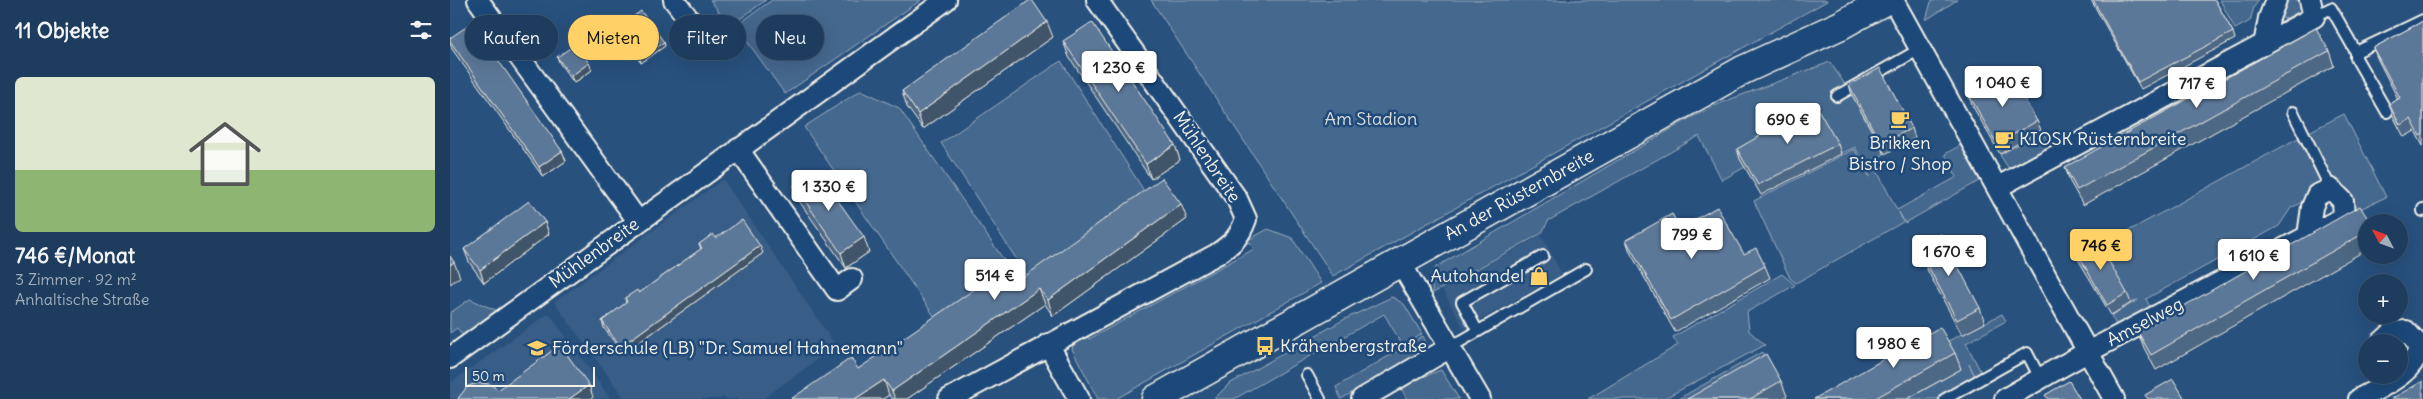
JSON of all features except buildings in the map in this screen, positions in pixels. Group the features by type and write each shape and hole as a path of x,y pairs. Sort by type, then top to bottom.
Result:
{"main road":[{"name":"An der Rüsternbreite","path":"1156,399 1743,70 1841,25 1886,0"}],"street":[{"path":"478,0 638,221"},
{"path":"674,0 686,15"},
{"name":"Mühlenbreite","path":"450,358 946,0"},
{"name":"Mühlenbreite","path":"949,399 1216,254 1240,236 1246,219 1238,199 1097,0"},
{"path":"1893,0 2114,399"},
{"path":"2264,45 2269,18 2276,0"},
{"path":"1998,187 2264,45 2312,8"},
{"path":"738,150 837,290 852,279"},
{"path":"2308,236 2314,201 2317,196 2331,189"},
{"name":"Amselweg","path":"2005,399 2088,352 2344,218 2343,201 2331,189"},
{"path":"1400,262 1480,399"},
{"path":"2391,334 2393,332 2406,331 2419,345 2418,354 2413,364 2408,368"},
{"path":"1048,344 1079,399"},
{"path":"1362,399 1449,348"},
{"path":"2359,399 2374,384"}],"lane":[{"path":"2312,8 2332,8 2356,52 2356,58 2387,112"},
{"path":"2356,52 2423,20"},
{"path":"1837,96 1920,49"},
{"path":"2293,112 2331,189"},
{"path":"1477,330 1462,302 1543,256"},
{"path":"1449,348 1586,268"},
{"path":"1945,399 2026,353 2040,378"},
{"path":"1307,375 1320,399"}],"shaded area":[{"path":"723,179 836,346 763,399 726,399 724,397 721,399 625,399 554,302"},
{"path":"1541,235 1562,274 1464,329 1442,289"},
{"name":"Förderschule (LB) \"Dr. Samuel Hahnemann\"","path":"549,313 611,399 450,399 450,383"}],"green space":[{"path":"710,0 766,0 745,15 722,15"},
{"path":"772,0 921,0 785,94 760,60 824,60 824,15 756,15 756,54 746,40 746,19"},
{"name":"Am Stadion","path":"1151,0 1827,0 1827,1 1333,276"},
{"path":"1935,0 1957,0 1926,20 1931,2"},
{"path":"2220,0 2259,0 2254,7 2250,21 2235,29"},
{"path":"2282,0 2301,0 2301,10 2285,19 2276,15"},
{"path":"1061,61 1148,197 1028,277 941,143"},
{"path":"1830,62 1852,95 1884,154 1872,161 1897,210 1957,177 1945,154 1966,142 1986,177 1905,223 1899,212 1903,222 1796,283 1790,278 1754,201 1854,149 1870,177 1855,147 1842,153 1819,114 1740,159 1745,167 1722,180 1699,136 1548,221 1542,233 1433,293 1430,277 1436,267 1690,118 1723,102"},
{"path":"861,90 899,108 1017,279 943,329 804,127"},
{"path":"2344,114 2386,197 2345,216 2326,191 2299,137"},
{"path":"2042,131 2056,154 2014,177 2000,155"},
{"path":"2298,138 2325,191 2291,208 2279,226 2146,299 2157,320 2124,339 2111,316 2138,300 2131,303 2099,247"},
{"path":"1268,229 1292,238 1321,283 1116,399 1098,399 1072,349 1075,341 1086,334 1089,339 1254,249 1248,240"},
{"path":"1782,274 1795,285 1747,312 1749,331 1765,345 1663,399 1588,399 1678,345 1673,337"},
{"path":"1392,297 1404,304 1422,334 1403,346 1384,314 1234,399 1214,399 1229,384 1345,319"},
{"path":"470,299 500,312 464,337 457,328 450,333 450,313"},
{"path":"2002,314 2006,321 1966,343 1983,376 1977,380 1969,364 1977,381 1944,399 1908,399 1961,369 1946,342"},
{"path":"1423,336 1429,349 1341,399 1336,387"},
{"path":"1762,352 1771,369 1718,399 1678,399"},
{"path":"1441,370 1459,399 1407,399 1400,386"}],"place":[{"name":"Brikken Bistro / Shop","path":"1900,119"},
{"name":"KIOSK Rüsternbreite","path":"2004,139"},
{"name":"Autohandel","path":"1539,276"},
{"name":"Krähenbergstraße","path":"1265,346"},
{"name":"Förderschule (LB) \"Dr. Samuel Hahnemann\"","path":"537,348"}]}
